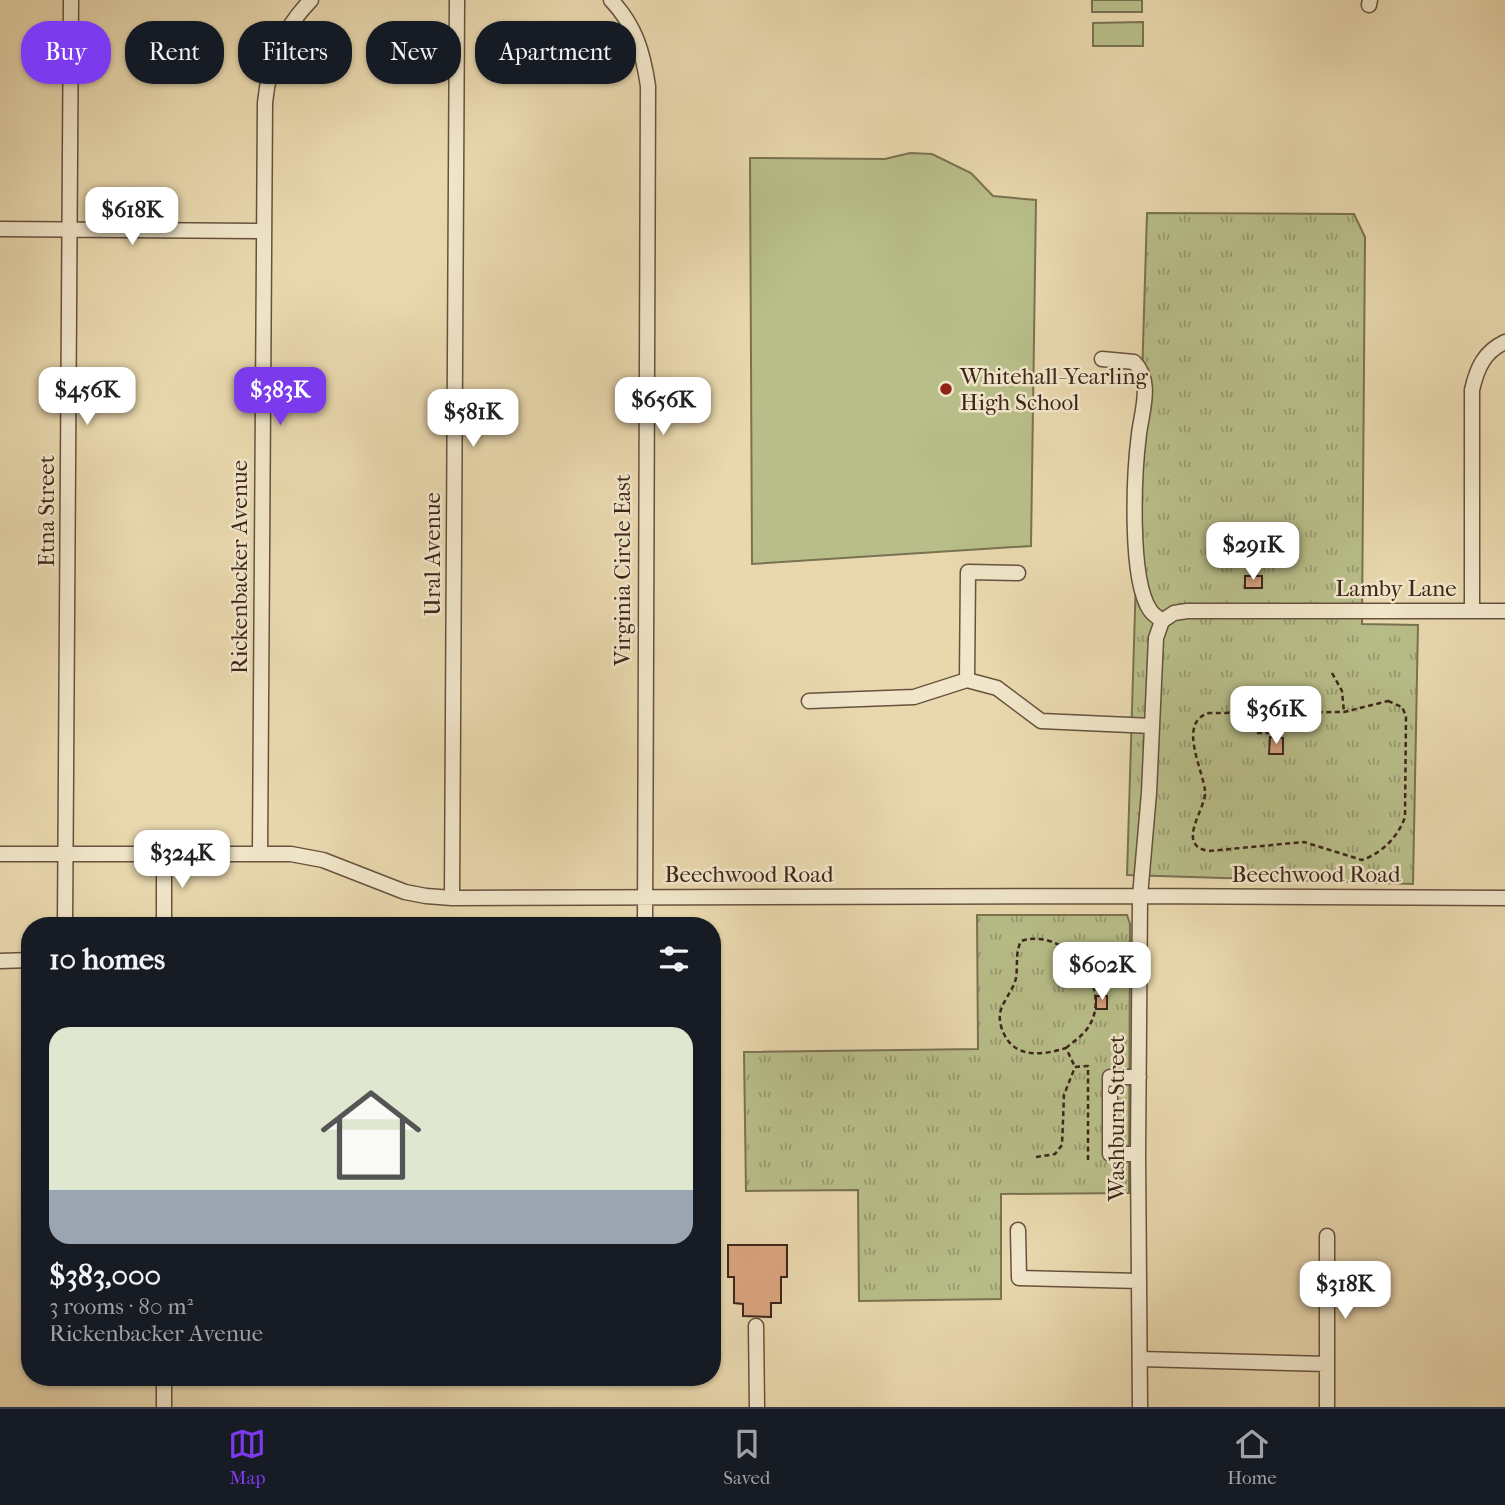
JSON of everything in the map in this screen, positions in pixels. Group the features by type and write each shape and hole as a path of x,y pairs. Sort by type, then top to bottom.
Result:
{"street":[{"name":"Etna Street","path":"65,917 71,0"},
{"name":"Rickenbacker Avenue","path":"260,853 265,103 269,74 278,43 289,24 311,0"},
{"name":"Ural Avenue","path":"452,898 457,0"},
{"name":"Virginia Circle East","path":"611,0 631,25 638,40 645,60 648,86 645,917"},
{"path":"0,229 264,231"},
{"path":"1472,611 1472,390 1481,363 1489,351 1505,342"},
{"path":"1102,359 1134,362 1144,380 1136,478 1136,564 1144,598 1151,612 1162,621"},
{"path":"967,680 968,572 1018,573"},
{"name":"Lamby Lane","path":"1162,621 1174,613 1188,611 1505,611"},
{"name":"Washburn Street","path":"1140,1407 1140,896 1156,638 1162,621"},
{"path":"809,701 914,697 967,680 998,688 1041,721 1152,726"},
{"name":"Beechwood Road","path":"0,854 291,854 323,860 405,892 452,898 1505,898"},
{"path":"164,854 164,917"},
{"path":"0,961 21,960"},
{"path":"1138,1154 1110,1154 1110,1077 1139,1077"},
{"path":"1018,1230 1019,1278 1139,1281"},
{"path":"1327,1236 1327,1407"},
{"path":"756,1326 757,1407"},
{"path":"1140,1359 1327,1364"},
{"path":"164,1386 164,1407"}],"path":[{"path":"1332,673 1342,691 1344,712"},
{"path":"1257,733 1277,733 1277,688"},
{"path":"1388,701 1402,707 1406,716 1405,817 1402,825 1382,850 1362,860 1304,842 1203,850 1194,840 1193,831 1194,822 1205,799 1193,738 1195,722 1199,717 1209,713 1344,712 1388,701"},
{"path":"1030,938 1044,939 1056,944 1080,960 1088,975 1093,988 1093,1016 1087,1029 1066,1048 1039,1054 1018,1050 1008,1042 1001,1028 1000,1015 1016,977 1021,941 1030,938"},
{"path":"1036,1157 1055,1154 1062,1145 1064,1095 1075,1067 1066,1048"},
{"path":"1075,1067 1088,1066 1088,1161"}],"green space":[{"path":"1092,0 1142,0 1142,12 1092,12"},
{"path":"1143,22 1143,46 1093,46 1093,23"},
{"path":"910,153 932,154 971,173 993,196 1036,200 1031,546 752,564 750,158 885,159"},
{"path":"1147,213 1354,214 1365,237 1362,624 1418,625 1413,884 1127,875"},
{"path":"977,915 1127,915 1130,924 1129,1193 1001,1194 1001,1299 859,1301 858,1190 746,1191 744,1052 978,1049"}],"building":[{"path":"1245,576 1262,576 1262,588 1245,588"},
{"path":"1270,737 1283,738 1283,754 1269,754"},
{"path":"1096,996 1107,996 1107,1009 1096,1009"},
{"path":"728,1245 787,1245 787,1277 781,1277 781,1303 771,1303 771,1317 743,1316 743,1304 734,1303 734,1277 728,1277"}],"place":[{"name":"Whitehall-Yearling High School","path":"946,389"}]}
